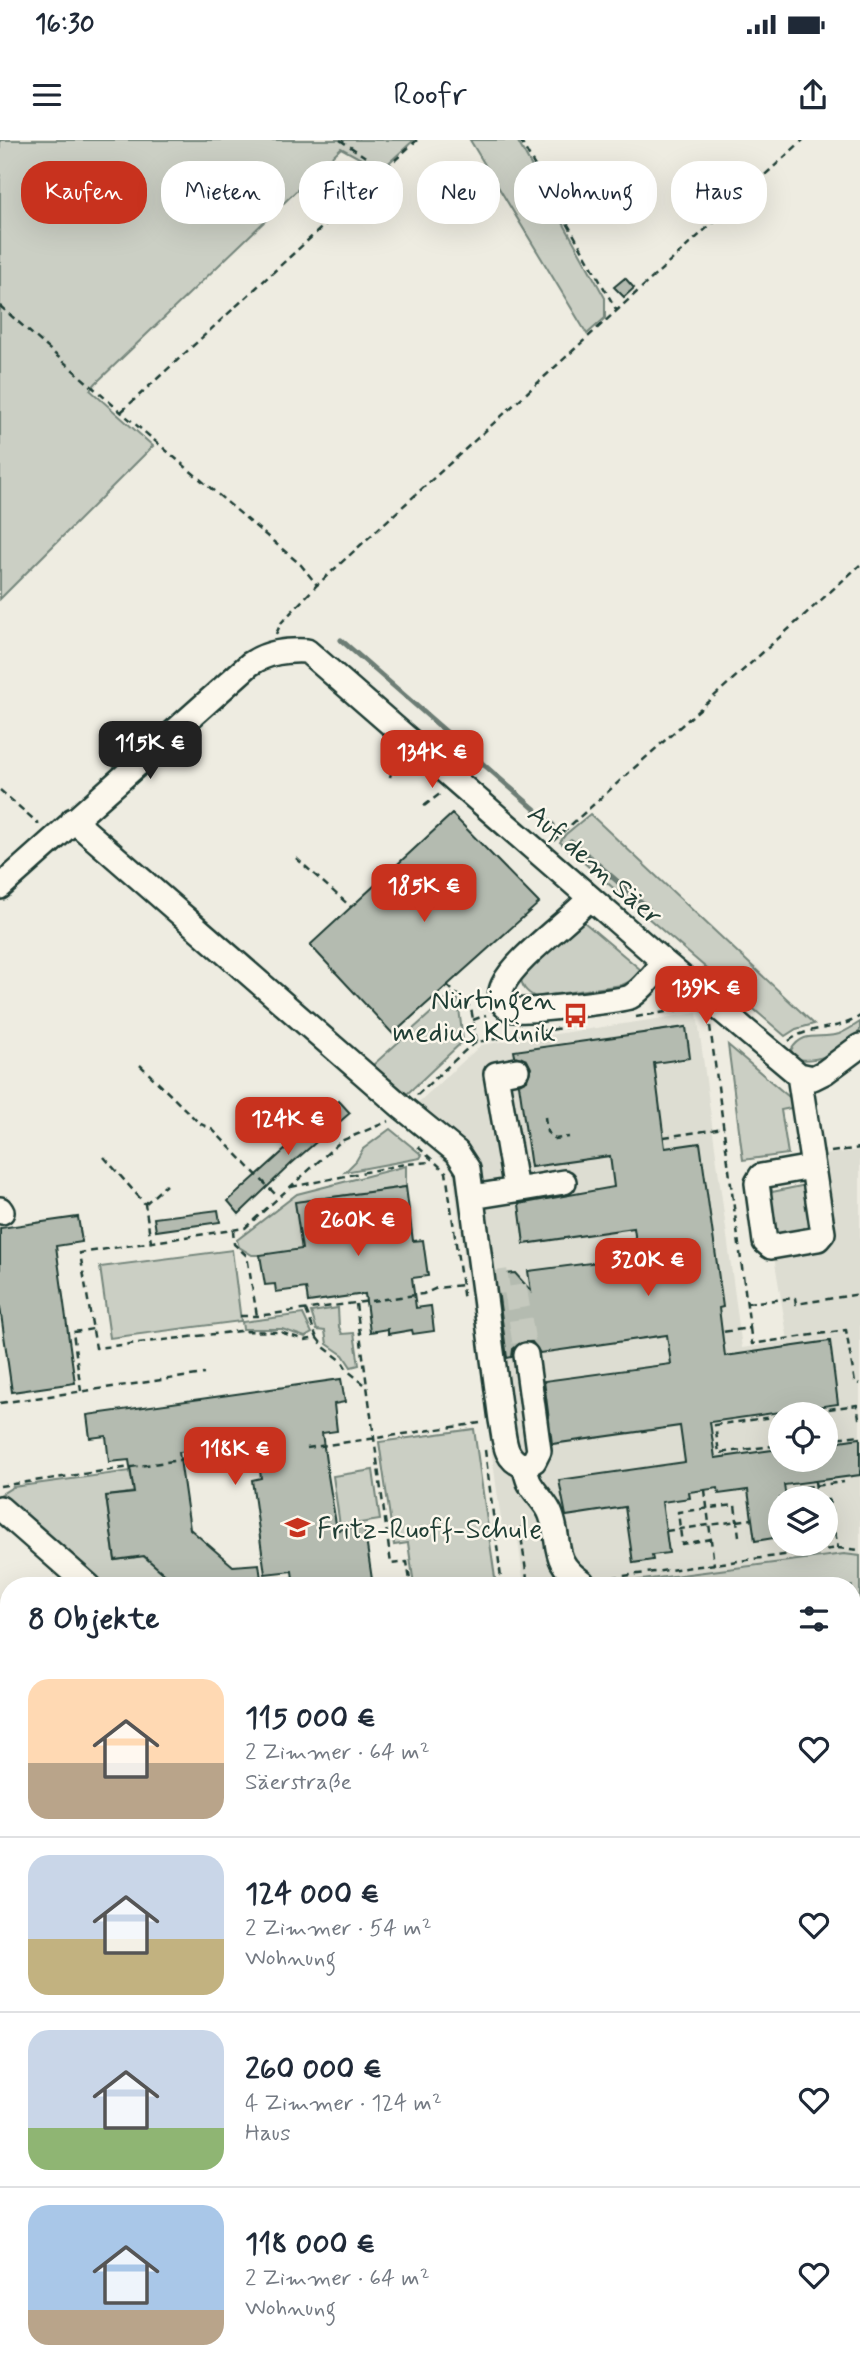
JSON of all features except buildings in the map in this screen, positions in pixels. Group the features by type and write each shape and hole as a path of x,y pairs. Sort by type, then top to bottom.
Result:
{"street":[{"name":"Auf dem Säer","path":"279,652 307,651 322,663 664,962 799,1075"},
{"path":"0,887 250,663 261,656 279,652"},
{"path":"73,820 457,1152 468,1169 477,1284 508,1455 514,1463 524,1466 534,1461 539,1451 526,1355"},
{"path":"590,898 515,967 503,984 501,999 505,1006 514,1011 534,1010 630,997 664,962"},
{"path":"811,1161 799,1075 813,1078 860,1046"},
{"path":"516,1190 496,1074 517,1070"},
{"path":"472,1197 564,1182"},
{"path":"524,1466 529,1482 551,1513 558,1552 563,1564 575,1577"},
{"path":"0,1508 79,1577"}],"path":[{"path":"340,140 372,161"},
{"path":"395,161 417,140"},
{"path":"520,140 617,311"},
{"path":"279,652 281,623 317,585 803,140"},
{"path":"121,412 326,224"},
{"path":"0,306 301,565 317,585"},
{"path":"539,854 860,565"},
{"path":"390,777 393,766 401,758"},
{"path":"0,790 55,837"},
{"path":"296,858 351,907"},
{"path":"447,985 471,1008 477,1042"},
{"path":"625,1018 692,1008"},
{"path":"776,1056 792,1038 805,1030 832,1028 860,1016"},
{"path":"709,1023 752,1344 846,1330 855,1383 860,1384"},
{"path":"317,1338 305,1340 280,1332 240,1331 96,1348 80,1253 245,1228 341,1141 389,1121 477,1042 571,1027"},
{"path":"140,1065 199,1123 213,1130 278,1197"},
{"path":"545,1117 547,1132 555,1139 569,1138"},
{"path":"664,1138 724,1128"},
{"path":"811,1161 860,1147"},
{"path":"104,1157 145,1204 151,1242"},
{"path":"288,1188 405,1164 434,1162"},
{"path":"145,1204 166,1185"},
{"path":"233,1230 234,1244 247,1256 257,1316"},
{"path":"240,1316 356,1304 423,1294 437,1288 477,1284"},
{"path":"747,1303 795,1298 796,1304 860,1294"},
{"path":"356,1304 391,1564 407,1562 410,1577"},
{"path":"306,1310 317,1338 366,1386"},
{"path":"722,1332 750,1328"},
{"path":"81,1391 73,1332 93,1329"},
{"path":"0,1396 0,1403 204,1374"},
{"path":"838,1408 857,1405 860,1424"},
{"path":"768,1418 715,1425 719,1453 768,1447"},
{"path":"307,1448 501,1420"},
{"path":"838,1437 860,1434"},
{"path":"0,1486 256,1449"},
{"path":"805,1486 844,1482"},
{"path":"705,1490 714,1565"},
{"path":"711,1539 682,1544 678,1512 735,1505 739,1536"},
{"path":"666,1531 752,1519"},
{"path":"495,1532 520,1528 527,1577"},
{"path":"838,1548 860,1550"},
{"path":"621,1577 780,1556"}],"shaded area":[{"path":"0,140 414,140 391,161 365,161 341,148 327,161 299,161 299,188 285,202 285,161 161,161 161,224 262,224 90,390 153,446 0,599"},
{"path":"470,140 517,140 529,161 514,161 514,213 500,190 500,161 483,161"},
{"path":"521,224 564,224 605,298 605,318 587,334"},
{"path":"590,814 814,1024 796,1029 785,1036 560,842"},
{"path":"578,917 641,970 633,979 622,985 535,997 524,988 520,975"},
{"path":"452,994 458,1000 463,1041 407,1094 373,1065"},
{"path":"697,1013 742,1348 788,1341 773,1251 831,1241 818,1156 860,1150 860,1560 680,1577 523,1577 517,1532 503,1534 452,1168 398,1121 481,1045"},
{"path":"860,1022 860,1031 831,1054 816,1059 795,1059 791,1050 801,1039 839,1034"},
{"path":"728,1045 795,1102 796,1107 781,1110 788,1154 743,1160"},
{"path":"390,1129 422,1155 420,1158 345,1172 363,1149"},
{"path":"406,1166 406,1187 296,1202 305,1277 239,1247 237,1240 297,1194"},
{"path":"770,1178 772,1192 806,1185 812,1226 805,1235 776,1239 762,1186"},
{"path":"232,1250 241,1321 110,1338 100,1267"},
{"path":"338,1308 342,1334 354,1333 359,1365 351,1367 343,1355 327,1344 325,1331 317,1330 311,1312"},
{"path":"303,1314 312,1333 305,1337 282,1329 243,1329 242,1322"},
{"path":"474,1429 495,1577 413,1577 408,1543 394,1545 379,1442"},
{"path":"373,1470 380,1520 340,1526 333,1476"},
{"path":"130,1471 134,1492 106,1497 115,1560 143,1556 168,1577 97,1577 0,1495 13,1487"},
{"path":"844,1554 860,1556 860,1577 665,1577"}],"waterway":[{"path":"341,640 553,825"},
{"path":"571,841 648,908"}],"tunnel":[{"path":"486,1284 514,1280 526,1355"}],"place":[{"name":"Nürtingen medius Klinik","path":"576,1015"},
{"name":"Fritz-Ruoff-Schule","path":"297,1528"}]}
